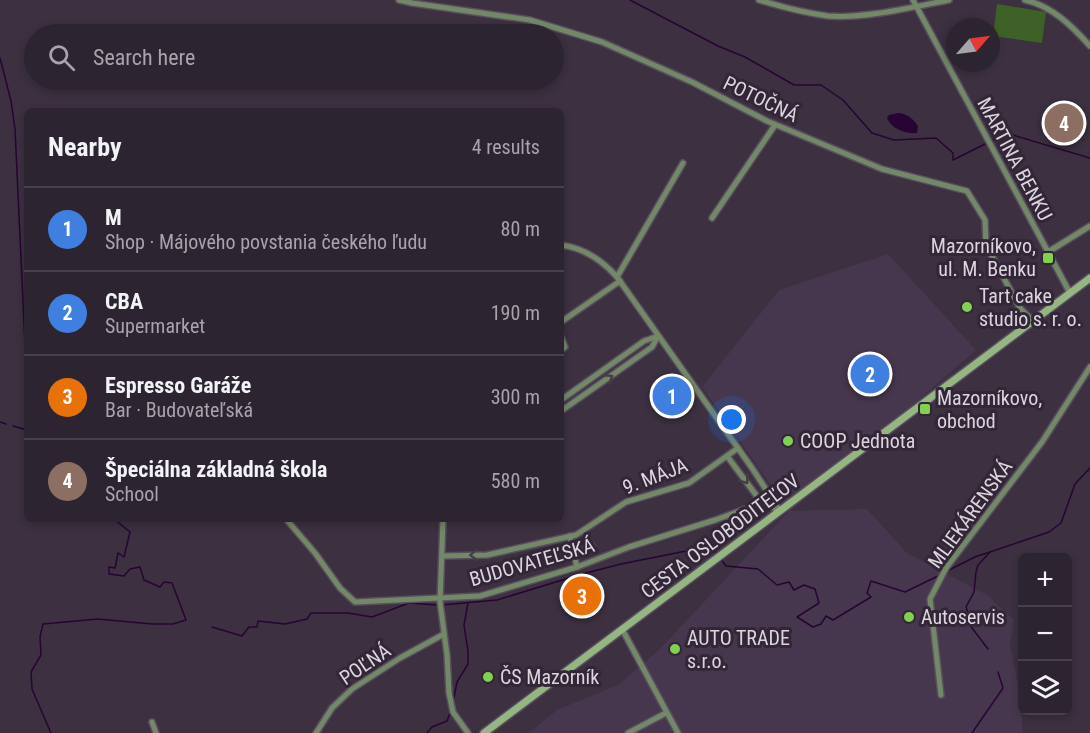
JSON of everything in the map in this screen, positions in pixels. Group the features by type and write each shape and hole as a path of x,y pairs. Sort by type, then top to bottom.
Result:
{"main road":[{"name":"CESTA OSLOBODITEĽOV","path":"484,733 1090,278"}],"street":[{"name":"POTOČNÁ","path":"399,0 543,24"},
{"path":"759,0 787,9 829,16 863,15 949,0"},
{"name":"MARTINA BENKU","path":"913,0 1070,293"},
{"path":"1025,0 1035,2 1056,14 1073,27 1090,46"},
{"name":"POTOČNÁ","path":"564,30 602,42 692,82 776,125 882,169 968,191 985,220 986,244 1020,308 1033,321"},
{"path":"712,218 776,125"},
{"path":"564,320 618,279 684,164"},
{"path":"1048,252 1090,226"},
{"path":"564,246 573,247 602,262 618,279 780,511"},
{"path":"564,398 644,341 658,336"},
{"path":"564,409 652,347 658,336"},
{"name":"MLIEKÁRENSKÁ","path":"941,696 930,599 946,568 1042,442 1090,367"},
{"name":"9. MÁJA","path":"442,556 487,555 576,535 626,502 689,483 738,448"},
{"path":"727,456 762,503 780,511"},
{"name":"BUDOVATEĽSKÁ","path":"289,522 340,588 355,602 440,603 480,596 577,567 628,547 762,503"},
{"path":"443,522 440,603 449,693 453,712 468,733"},
{"path":"570,536 577,567"},
{"path":"574,554 592,546"},
{"path":"622,629 678,733"},
{"name":"POĽNÁ","path":"316,733 332,708 352,689 400,658 444,634"},
{"path":"628,733 640,730 666,713"},
{"path":"152,722 156,733"}],"shaded area":[{"path":"898,113 907,115 914,121 918,126 917,133 904,132 889,122 887,118 889,115"},
{"path":"888,254 976,350 790,511 867,509 907,553 987,595 1014,620 1010,645 1018,685 1018,715 1022,715 1022,733 529,733 557,710 618,685 660,649 789,511 702,387 779,290"}],"green space":[{"path":"997,4 1046,12 1042,43 1000,37 1000,18 995,18"}],"waterway":[{"path":"630,0 718,46 745,57 794,85 821,85 843,100 872,133 894,140 936,138 953,153 953,160 985,144"},
{"path":"0,58 11,101 15,129 24,322"},
{"path":"993,140 1006,133 1090,158"},
{"path":"0,422 6,424"},
{"path":"13,426 24,429"},
{"path":"947,571 975,557 1049,532 1061,523 1075,484 1090,468"},
{"path":"51,733 32,689 31,672 41,655 40,637 43,624 98,619 173,624 186,620 172,583 164,582 160,587 144,580 140,567 130,569 124,576 109,574 109,567 115,568 118,553 124,557 130,532 118,522"},
{"path":"442,605 497,600 621,564 711,546 717,554"},
{"path":"988,649 969,624 970,618 966,607 974,592 978,565 990,552"},
{"path":"720,558 726,566 758,569 777,585 789,582 794,590 804,585 815,589 819,603 797,617 813,627 821,624 826,616 833,620 871,597 867,593 871,581 905,592 940,575"},
{"path":"212,627 242,636 249,627 257,627 258,621 285,624 307,619 311,613 348,613 372,617 409,603 437,605"},
{"path":"453,702 457,682 468,664 464,625 468,603"},
{"path":"972,733 1003,688 998,672"},
{"path":"427,733 432,727 447,721 450,713"}],"place":[{"name":"Špeciálna základná škola","path":"1064,123"},
{"name":"Mazorníkovo, ul. M. Benku","path":"1048,258"},
{"name":"Tart cake studio s. r. o.","path":"967,307"},
{"name":"CBA","path":"870,374"},
{"name":"M","path":"672,396"},
{"name":"Mazorníkovo, obchod","path":"925,409"},
{"name":"COOP Jednota","path":"788,441"},
{"name":"Espresso Garáže","path":"582,596"},
{"name":"Autoservis","path":"909,617"},
{"name":"AUTO TRADE s.r.o.","path":"675,649"},
{"name":"ČS Mazorník","path":"488,677"}]}
